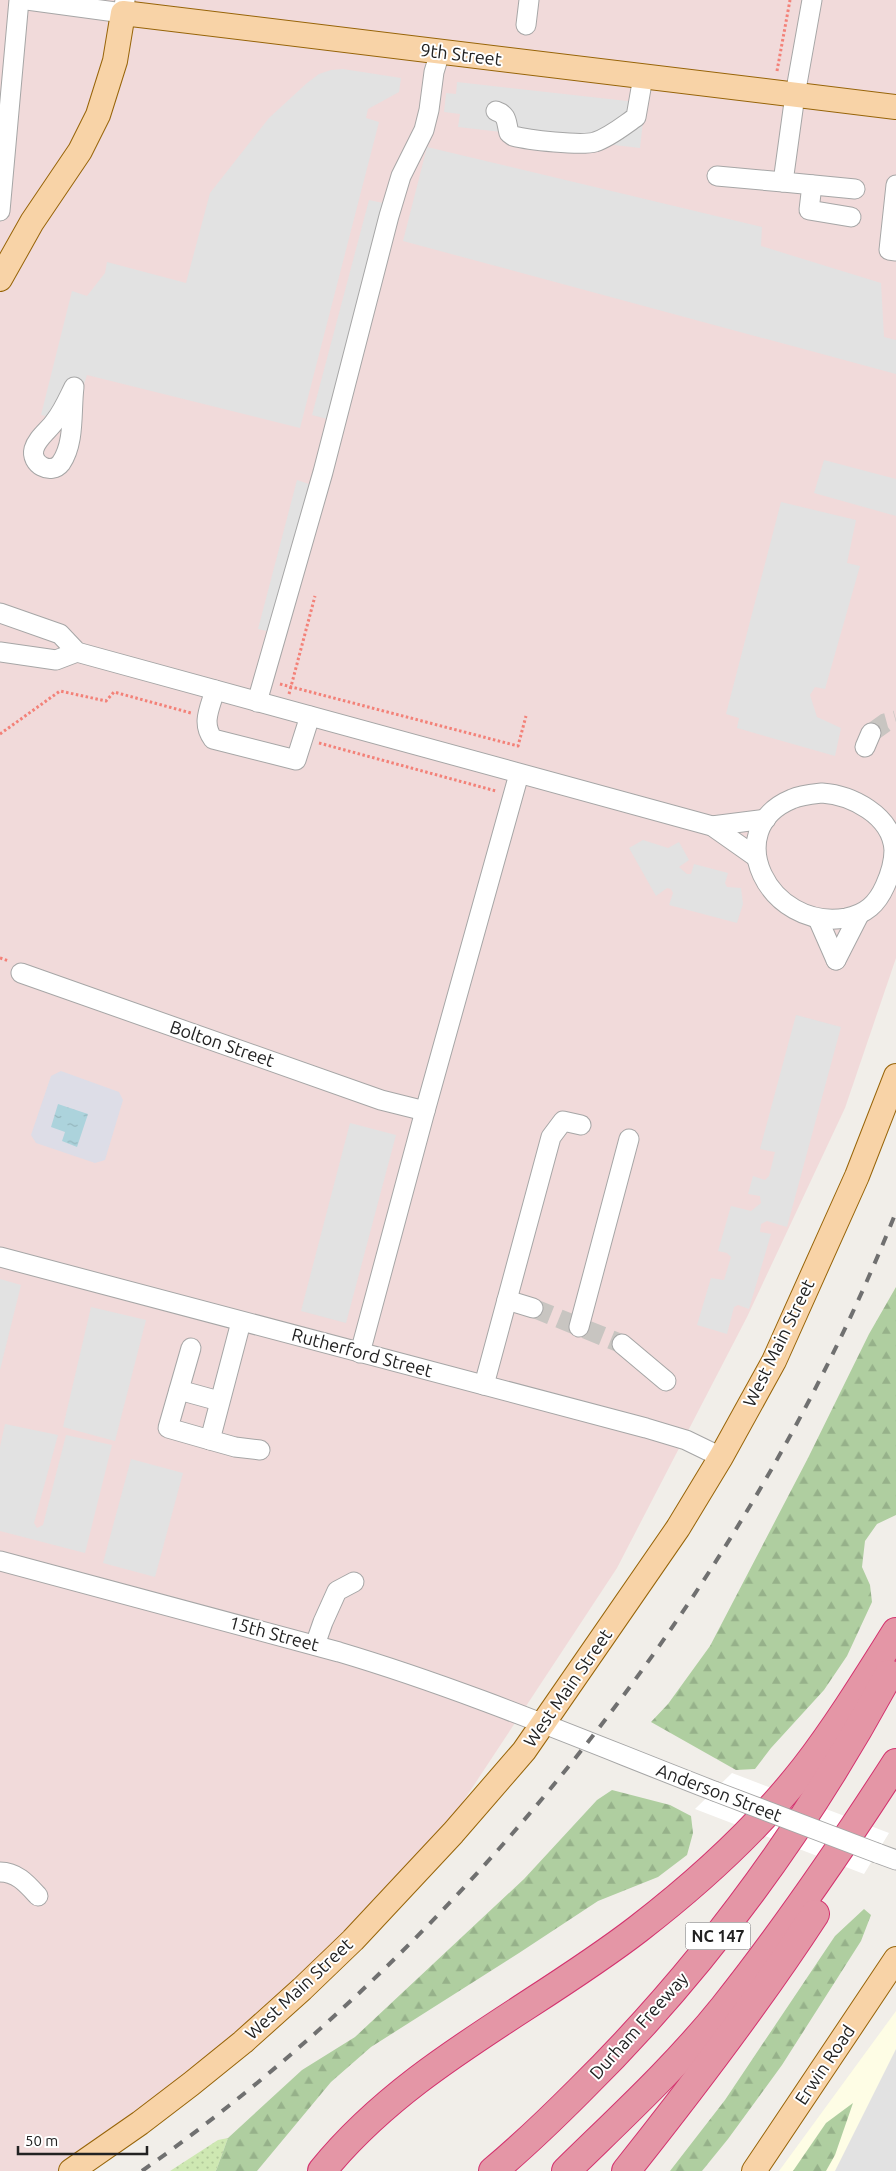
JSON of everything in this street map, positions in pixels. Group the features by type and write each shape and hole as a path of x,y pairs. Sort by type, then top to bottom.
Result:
{"highway":[{"path":"322,2171 389,2102 491,2028 596,1959 639,1928 708,1870 752,1827 804,1770 865,1682 896,1632"},
{"name":"Durham Freeway","path":"493,2171 536,2133 640,2028 749,1897 822,1791 896,1662"},
{"path":"626,2171 725,2045 777,1972 852,1858 896,1763"},
{"name":"NC 147","path":"566,2171 665,2074 723,2008 840,1852 896,1763"}],"main road":[{"name":"9th Street","path":"124,6 440,52 896,107"},
{"path":"0,278 32,222 80,151 98,115 114,60 124,6"},
{"name":"West Main Street","path":"71,2171 191,2084 243,2042 302,1989 353,1940 453,1833 524,1752 542,1723 614,1624 678,1528 722,1456 777,1353 857,1176 896,1076"},
{"name":"Erwin Road","path":"754,2171 896,1959"}],"street":[{"path":"0,211 19,0"},
{"name":"9th Street","path":"27,0 124,6"},
{"path":"526,25 529,0"},
{"path":"783,182 795,95 812,0"},
{"path":"259,695 325,464 398,184 424,130 429,110 434,72 440,52"},
{"path":"496,111 502,113 506,118 509,133 513,136 577,143 594,142 636,118 644,77"},
{"path":"717,176 855,189"},
{"path":"812,185 809,210 851,217"},
{"path":"893,251 896,185"},
{"path":"0,613 60,634 77,652 215,690 259,695 310,716 712,826 756,857"},
{"path":"0,652 56,660 77,652"},
{"path":"215,690 206,722 208,732 214,739 296,760 310,716"},
{"path":"360,1353 424,1111 520,774"},
{"path":"822,793 842,796 867,808 883,824 895,852 890,874 888,899 859,915 844,918 818,919 795,911 774,894 763,876 756,857 759,836 766,819 792,799 822,793"},
{"path":"712,826 766,819"},
{"path":"818,919 836,960 859,915"},
{"name":"Bolton Street","path":"21,973 381,1100 424,1111"},
{"path":"484,1385 551,1137 563,1121 581,1125"},
{"path":"579,1327 629,1139"},
{"name":"Rutherford Street","path":"0,1258 686,1440 722,1456"},
{"path":"507,1300 533,1308"},
{"path":"210,1440 241,1322"},
{"path":"622,1344 666,1380"},
{"path":"191,1348 168,1428 235,1447 260,1450"},
{"path":"179,1390 219,1401"},
{"name":"15th Street","path":"0,1561 315,1645 390,1667 542,1723"},
{"path":"315,1645 337,1591 354,1582"},
{"name":"Anderson Street","path":"542,1723 896,1860"},
{"path":"0,1872 7,1872 22,1879 38,1896"}],"path":[{"path":"777,71 790,0"},
{"path":"287,702 314,596"},
{"path":"259,695 276,694 279,683 518,746 526,716"},
{"path":"0,734 60,691 106,701 114,692 191,712 192,720"},
{"path":"316,742 500,792"}],"shaded area":[{"path":"0,0 896,0 896,958 845,1108 747,1317 617,1568 422,1864 193,2079 62,2171 0,2171"},
{"path":"343,69 401,78 399,92 368,109 366,118 379,122 300,428 87,375 72,421 41,415 72,291 87,296 105,273 107,262 186,283 210,193 269,118 319,74"},
{"path":"457,82 645,103 640,148 458,127 460,114 444,112 446,93 456,94"},
{"path":"427,147 762,227 761,246 881,283 884,337 896,340 896,374 403,241"},
{"path":"369,200 383,203 327,419 312,415"},
{"path":"824,460 896,479 896,516 814,493"},
{"path":"297,480 309,484 271,632 258,629"},
{"path":"781,502 856,520 847,563 860,566 825,689 815,687 810,695 817,717 841,728 835,756 737,728 739,718 726,714"},
{"path":"643,840 668,848 679,842 689,860 679,867 687,874 691,874 694,864 728,873 725,883 727,887 741,888 743,904 737,923 669,905 673,893 671,889 667,888 656,896 629,848"},
{"path":"796,1015 841,1027 787,1227 767,1221 761,1224 760,1232 771,1234 749,1309 738,1305 734,1307 727,1334 697,1325 711,1278 724,1280 731,1257 727,1253 718,1251 731,1206 751,1211 761,1203 760,1196 748,1194 753,1176 765,1180 769,1176 775,1152 760,1149"},
{"path":"61,1071 119,1092 123,1100 105,1160 95,1163 36,1143 31,1135 51,1076"},
{"path":"350,1123 396,1135 346,1323 301,1311"},
{"path":"0,1279 21,1285 0,1370"},
{"path":"91,1307 146,1320 115,1441 63,1427"},
{"path":"5,1424 58,1435 34,1523 37,1528 43,1525 66,1435 112,1445 85,1553 0,1531 0,1447"},
{"path":"131,1459 183,1473 155,1577 103,1563"},
{"path":"896,2011 896,2171 779,2171"},
{"path":"896,2049 896,2171 835,2171"}],"green space":[{"path":"896,1287 896,1515 877,1524 865,1541 862,1567 870,1585 872,1602 847,1656 824,1690 771,1748 755,1769 736,1770 651,1722 668,1704 710,1646 808,1458 869,1334"},
{"path":"612,1790 670,1805 691,1816 693,1833 687,1855 658,1877 598,1901 371,2047 331,2082 257,2171 216,2171 228,2138 302,2070 355,2037 524,1879 597,1800"},
{"path":"864,1909 871,1915 861,1941 782,2065 728,2139 702,2171 670,2171 725,2100 835,1936"},
{"path":"853,2103 835,2155 826,2171 793,2171 826,2123"},
{"path":"228,2138 216,2171 170,2171 218,2140"}],"water":[{"path":"58,1104 88,1114 77,1147 62,1141 65,1132 51,1127"}],"pier":[{"path":"732,1773 889,1833 864,1874 695,1809"}],"tunnel":[{"path":"871,733 885,723 896,720"},
{"path":"533,1308 622,1344"}],"railway":[{"path":"142,2171 262,2078 377,1976 485,1864 586,1744 678,1618 761,1487 834,1351 896,1212"}]}
